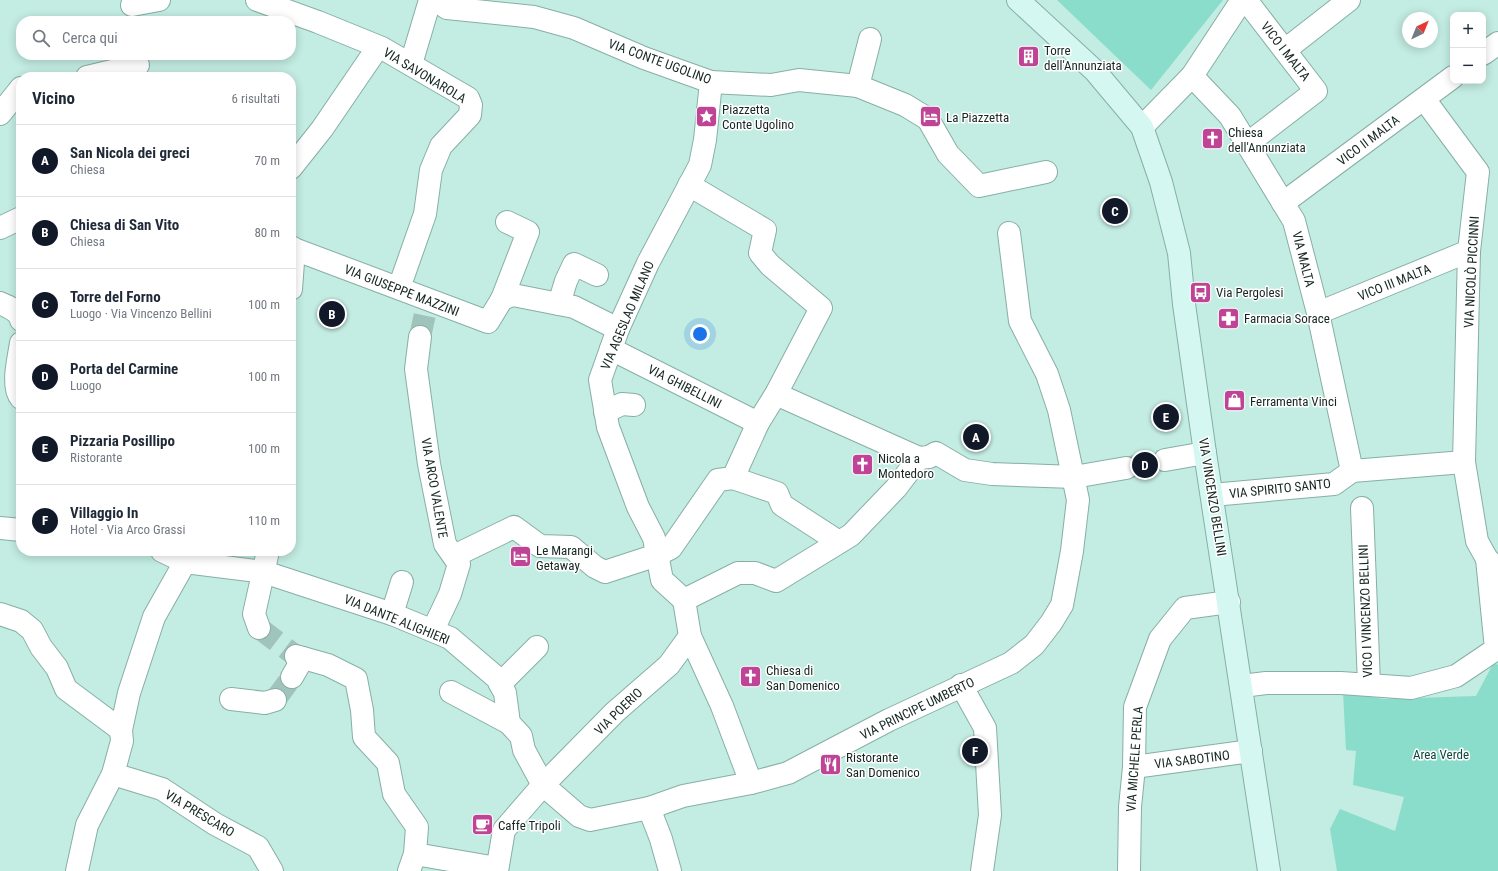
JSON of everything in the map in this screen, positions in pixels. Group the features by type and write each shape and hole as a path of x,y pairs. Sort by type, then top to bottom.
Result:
{"street":[{"path":"132,9 159,0"},
{"name":"VIA SAVONAROLA","path":"257,0 318,22 378,47 411,64 468,98 471,105 470,115 441,146 431,170 425,214 399,288"},
{"path":"1018,0 1095,71 1142,127 1192,76 1242,0"},
{"name":"VICO I MALTA","path":"1246,0 1316,91 1247,144"},
{"path":"1285,50 1350,0"},
{"path":"411,64 438,3"},
{"name":"VIA CONTE UGOLINO","path":"438,3 534,17 574,28 644,58 711,82 771,85 799,80 858,86 905,105 928,119 948,154 979,186 1046,172"},
{"path":"858,86 870,39"},
{"path":"1486,52 1498,43"},
{"path":"296,162 322,129 378,47"},
{"path":"110,72 138,66"},
{"name":"VIA MALTA","path":"1192,76 1230,116 1294,221 1318,313 1352,471"},
{"name":"VICO II MALTA","path":"1283,203 1450,79"},
{"name":"VIA AGESLAO MILANO","path":"684,600 662,580 654,538 638,507 608,427 600,380 618,329 648,263 700,165 705,140 711,82"},
{"path":"0,114 16,94"},
{"name":"VIA NICOLÒ PICCINNI","path":"1424,99 1478,172 1469,251 1464,462 1477,541 1492,564"},
{"name":"VIA VINCENZO BELLINI","path":"1142,127 1161,182 1180,253 1184,304 1205,453 1242,686 1269,871"},
{"path":"689,185 766,230 760,253 770,265 821,308 776,394 758,423 733,478"},
{"path":"0,228 16,220"},
{"path":"502,299 528,232 507,222"},
{"name":"VIA PRINCIPE UMBERTO","path":"543,785 579,816 590,820 649,808 683,796 751,783 788,773 961,685 1011,663 1034,645 1052,623 1062,605 1072,551 1078,500 1059,410 1047,374 1020,321 1009,233"},
{"name":"VIA GIUSEPPE MAZZINI","path":"296,249 399,288 428,305 488,322 502,299"},
{"name":"VICO III MALTA","path":"1318,313 1469,251"},
{"path":"559,304 566,281 574,264 597,275"},
{"path":"502,299 513,295 574,307 618,329"},
{"path":"0,303 16,312"},
{"name":"VIA ARCO VALENTE","path":"420,337 416,369 429,464 445,544 459,564 450,594 433,630"},
{"name":"VIA GHIBELLINI","path":"611,349 758,423"},
{"path":"776,394 920,458 929,457 936,452 965,470 992,474 1074,477 1126,468"},
{"path":"605,412 622,404 634,405"},
{"path":"1165,460 1205,453"},
{"path":"751,783 722,706 690,636 684,600 738,573 756,573 776,581 851,535 891,493 920,458"},
{"path":"1352,471 1464,462"},
{"name":"VIA SPIRITO SANTO","path":"1212,495 1334,484 1352,471"},
{"path":"454,556 514,527 540,546 571,546 595,567 605,572 657,555 671,548 718,480 733,478 778,493 782,504 839,542"},
{"name":"VICO I VINCENZO BELLINI","path":"1242,686 1266,683 1369,684 1362,508"},
{"path":"0,528 16,530"},
{"name":"VIA DANTE ALIGHIERI","path":"172,556 185,562 264,572 392,614 450,638 497,678 506,693 509,723"},
{"path":"260,628 254,614 267,556"},
{"path":"77,871 87,825 113,774 122,741 121,730 129,693 154,617 185,562"},
{"path":"1369,684 1411,688 1456,676 1496,648 1492,564"},
{"path":"392,614 402,582"},
{"name":"VIA MICHELE PERLA","path":"1129,871 1130,807 1134,767 1135,707 1160,639 1185,608 1229,602"},
{"path":"0,614 20,621 32,630 41,647 57,668 66,689 121,730"},
{"name":"VIA POERIO","path":"497,870 504,830 543,785 615,712 669,665 690,636"},
{"path":"500,684 537,647"},
{"path":"292,677 300,657 328,664 356,679 362,710 364,737 388,763 394,794 417,827 412,863 497,870"},
{"path":"961,685 985,728 990,815 982,871"},
{"path":"451,692 509,723 521,736 524,750 543,785"},
{"path":"231,699 265,702 274,700"},
{"name":"VIA SABOTINO","path":"1134,767 1251,751"},
{"name":"VIA PRESCARO","path":"113,774 162,789 215,824 258,847 272,871"},
{"path":"649,808 661,839 670,871"}],"green space":[{"path":"1057,0 1223,0 1151,90"},
{"name":"Area Verde","path":"1494,662 1498,665 1498,871 1337,871 1330,829 1340,809 1395,831 1404,797 1353,785 1356,751 1346,750 1343,692 1384,699 1476,696"}],"tunnel":[{"path":"420,337 426,309"},
{"path":"1126,468 1165,460"},
{"path":"259,628 296,656"},
{"path":"275,700 292,677"}],"place":[{"name":"Torre dell'Annunziata","path":"1029,57"},
{"name":"Piazzetta Conte Ugolino","path":"707,116"},
{"name":"La Piazzetta","path":"931,117"},
{"name":"Chiesa dell'Annunziata","path":"1213,139"},
{"name":"Torre del Forno","path":"1115,211"},
{"name":"Via Pergolesi","path":"1201,292"},
{"name":"Chiesa di San Vito","path":"332,314"},
{"name":"Farmacia Sorace","path":"1228,318"},
{"name":"Ferramenta Vinci","path":"1234,401"},
{"name":"Pizzaria Posillipo","path":"1166,417"},
{"name":"San Nicola dei greci","path":"976,437"},
{"name":"Nicola a Montedoro","path":"862,465"},
{"name":"Porta del Carmine","path":"1145,465"},
{"name":"Le Marangi Getaway","path":"520,557"},
{"name":"Chiesa di San Domenico","path":"751,677"},
{"name":"Villaggio In","path":"975,751"},
{"name":"Ristorante San Domenico","path":"830,764"},
{"name":"Caffe Tripoli","path":"483,825"}]}
